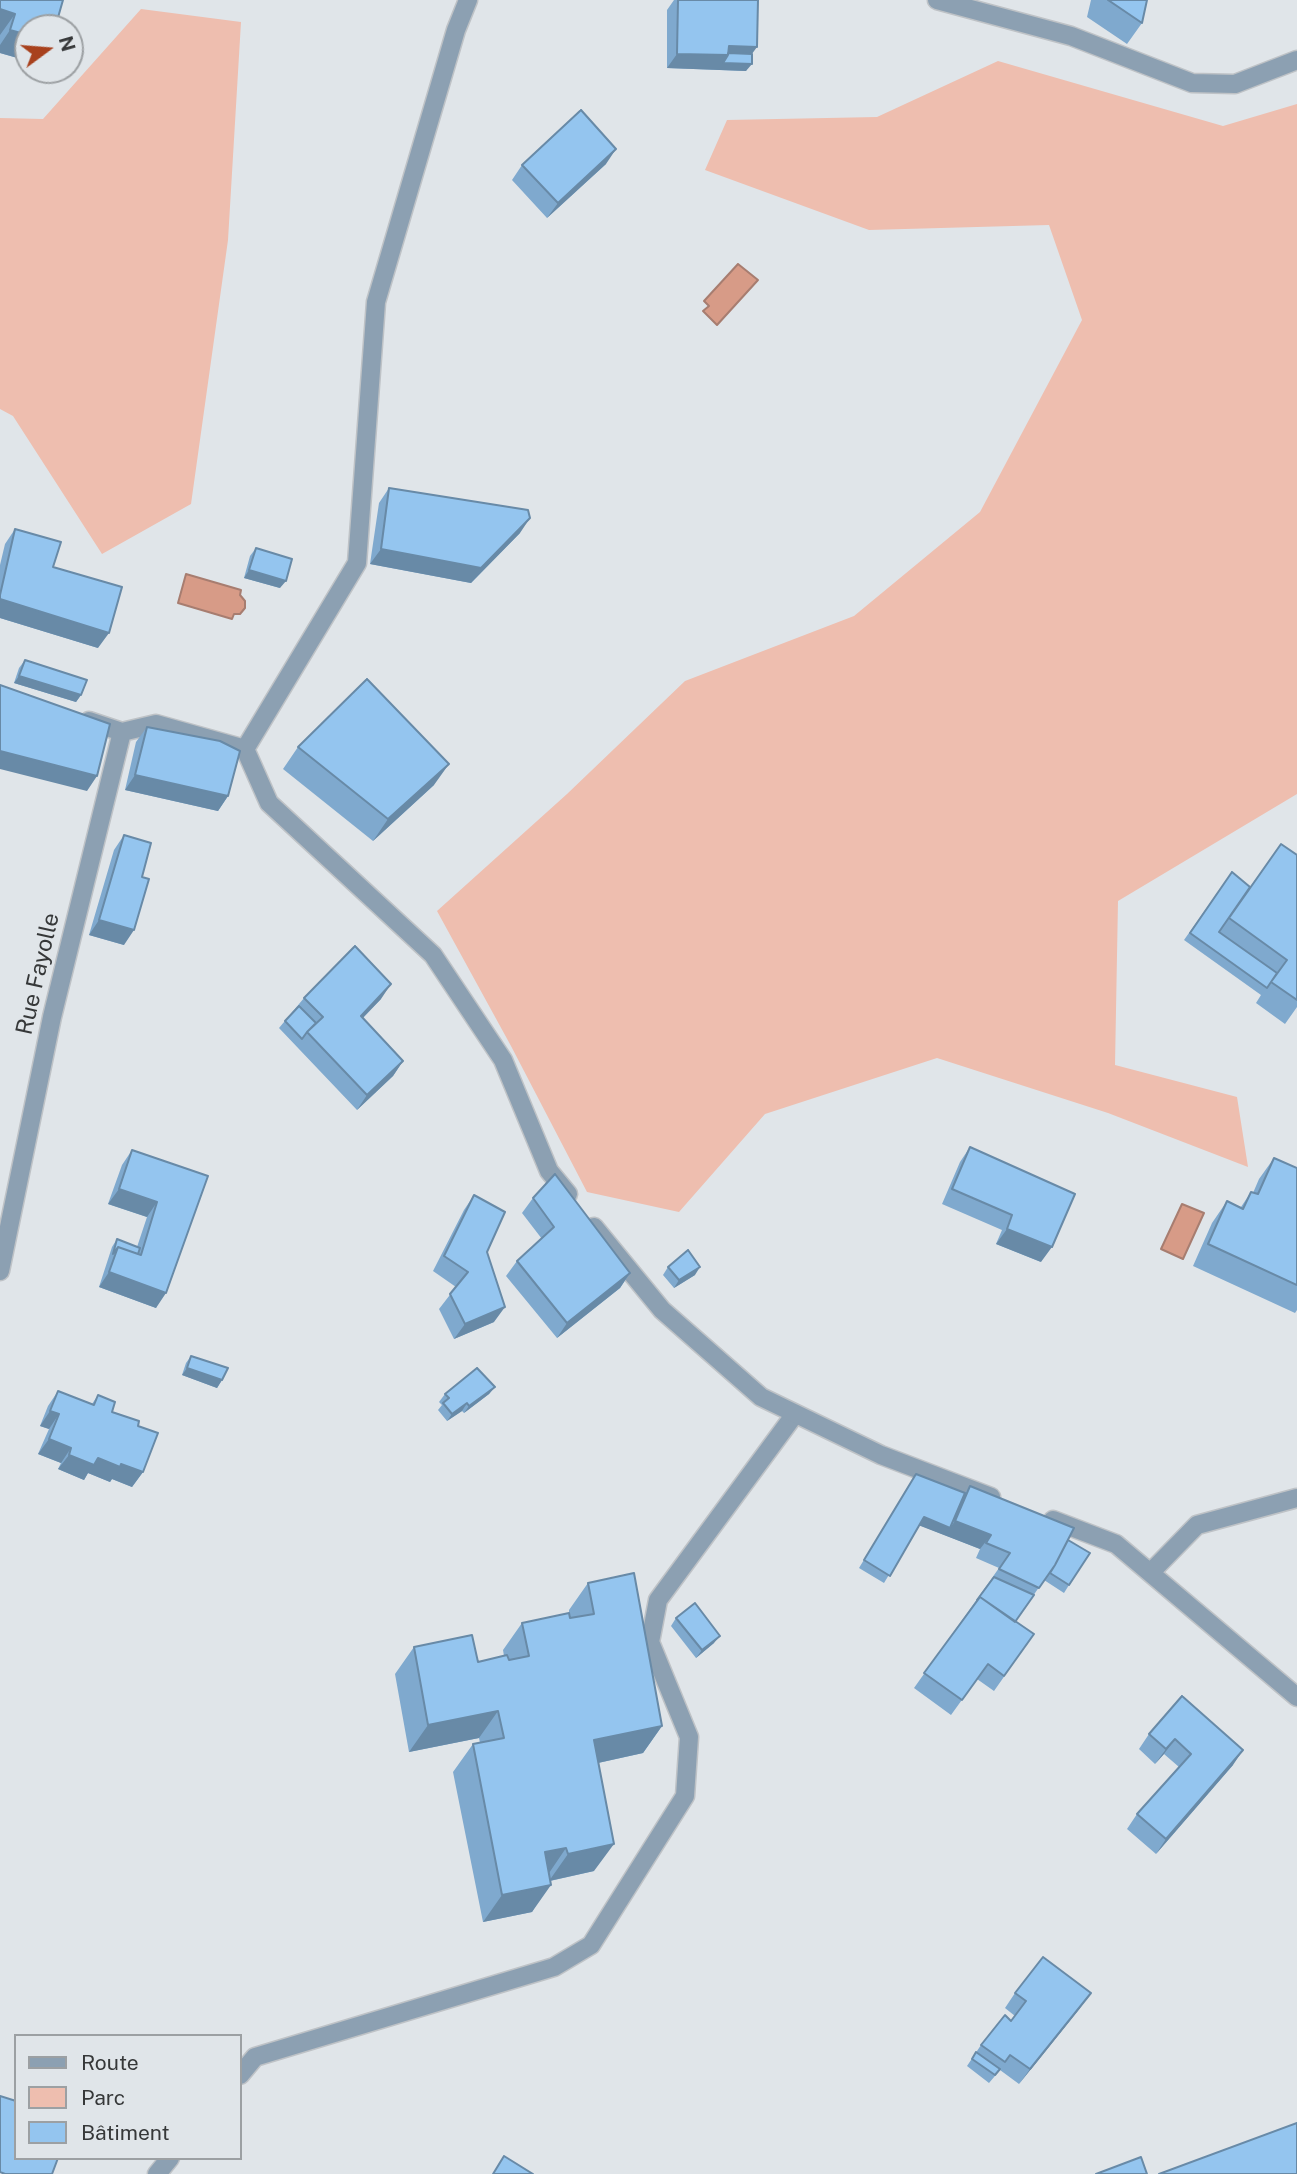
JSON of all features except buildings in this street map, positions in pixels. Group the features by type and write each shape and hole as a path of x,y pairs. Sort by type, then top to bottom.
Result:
{"street":[{"path":"245,749 357,563 376,302 456,30 468,0"},
{"path":"937,0 1071,36 1192,83 1235,84 1297,60"},
{"path":"73,715 122,732 156,724 245,749"},
{"name":"Rue Fayolle","path":"0,1271 52,1017 122,732"},
{"path":"245,749 269,803 433,955 503,1060 548,1171 662,1310 761,1397 881,1455 1005,1502"},
{"path":"242,2073 255,2057 554,1967 591,1945 685,1796 689,1737 650,1642 658,1600 795,1414"},
{"path":"1151,1572 1197,1525 1297,1498"},
{"path":"1042,1516 1116,1544 1297,1697"},
{"path":"157,2174 168,2160"}],"green space":[{"path":"141,9 241,22 228,240 191,504 102,554 13,416 0,409 0,118 43,119 74,84 84,84 84,73"},
{"path":"998,61 1223,126 1297,104 1297,794 1118,901 1115,1065 1237,1097 1248,1167 1108,1113 937,1058 765,1114 679,1212 587,1192 437,911 567,794 685,681 854,616 980,512 1082,320 1049,225 869,230 705,170 727,120 877,117"}],"shaded area":[{"path":"738,264 758,280 717,325 703,311 709,306 704,301"},
{"path":"186,574 241,590 245,608 240,614 234,614 232,619 178,603"},
{"path":"1182,1204 1204,1213 1183,1259 1161,1249"}]}
